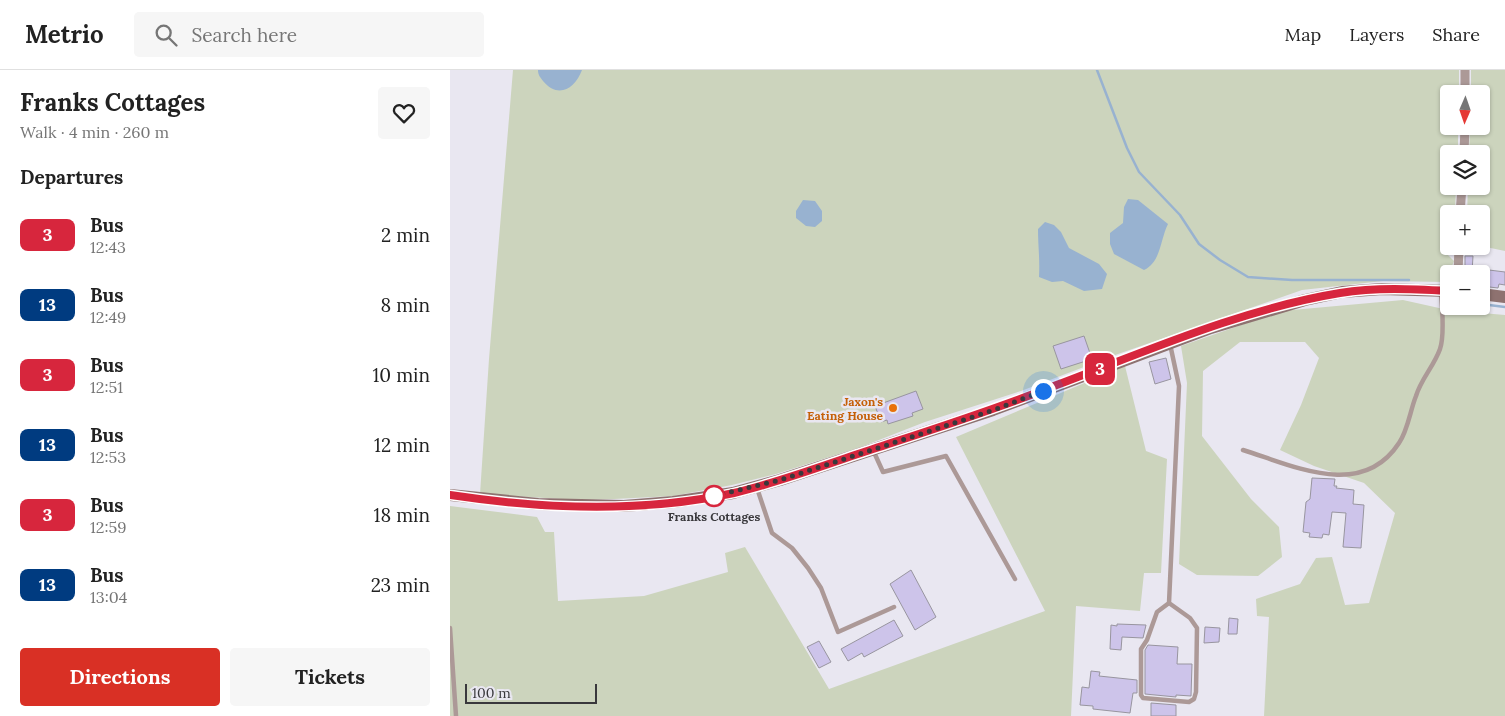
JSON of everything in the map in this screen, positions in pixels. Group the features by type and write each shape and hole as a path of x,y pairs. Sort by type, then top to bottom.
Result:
{"main road":[{"path":"450,495 538,504 624,506 696,499 757,487 994,410 1170,343 1255,314 1342,292 1382,289 1440,291"},
{"path":"1490,295 1505,297"}],"street":[{"path":"1465,70 1465,85"}],"lane":[{"path":"1243,450 1337,476 1359,474 1374,468 1400,442 1416,394 1441,347 1443,315"},
{"path":"1169,603 1179,386 1170,343"},
{"path":"872,449 883,472 946,456 1015,579"},
{"path":"757,487 772,533 792,548 808,568 821,588 838,632 894,607"},
{"path":"1169,603 1190,618 1197,628 1196,692 1194,699 1189,702 1154,700 1143,698 1141,695 1141,649 1147,640 1154,616 1169,603"},
{"path":"450,628 456,716"}],"green space":[{"path":"513,70 1459,70 1459,85 1440,85 1440,135 1458,135 1458,145 1440,145 1440,195 1456,195 1455,205 1440,205 1440,255 1448,255 1454,261 1452,265 1440,265 1440,282 1383,281 1302,290 1118,354 1021,391 925,422 861,447 776,474 732,485 673,496 578,500 480,494 489,359"},
{"path":"1471,70 1505,70 1505,251 1490,248 1490,205 1467,205 1468,195 1490,195 1490,145 1469,145 1470,135 1490,135 1490,85 1471,85"},
{"path":"1403,300 1440,308 1440,315 1505,315 1505,716 1264,716 1269,617 1257,616 1256,599 1300,584 1316,558 1332,557 1345,605 1369,603 1395,513 1364,483 1314,466 1280,450 1301,405 1319,358 1305,342 1240,342 1203,371 1202,436 1251,499 1279,527 1282,557 1258,576 1197,575 1179,564 1187,383 1181,346 1281,311"},
{"path":"1125,366 1146,451 1167,459 1161,573 1144,573 1140,611 1076,606 1071,716 450,716 450,506 537,517 545,532 554,532 558,601 644,596 728,572 725,553 745,547 829,689 1045,611 956,437"}],"water":[{"path":"538,70 582,70 571,87 554,90 543,81"},
{"path":"1128,199 1138,200 1168,224 1154,262 1144,270 1114,254 1110,244 1110,233 1123,223 1124,207"},
{"path":"803,200 815,201 822,211 822,221 815,227 806,226 796,218 796,211"},
{"path":"1045,222 1054,225 1061,232 1069,248 1099,264 1107,274 1102,289 1084,291 1063,281 1052,282 1039,277 1038,229"}],"building":[{"path":"1465,256 1473,256 1472,265 1465,265"},
{"path":"1490,270 1505,272 1505,285 1499,284 1498,288 1490,287"},
{"path":"1084,336 1092,359 1061,369 1053,346"},
{"path":"1166,358 1171,379 1155,384 1149,362"},
{"name":"Jaxon's Eating House","path":"916,391 923,409 912,413 913,416 888,424 887,420 881,422 875,406"},
{"path":"1312,478 1335,479 1334,486 1337,486 1336,488 1354,490 1353,504 1364,505 1361,548 1343,547 1346,513 1332,512 1329,535 1323,534 1322,538 1309,537 1310,533 1303,532 1306,502 1310,499"},
{"path":"911,570 936,617 915,630 890,584"},
{"path":"1229,618 1238,619 1237,634 1228,634"},
{"path":"894,620 903,636 864,657 862,653 848,661 841,649"},
{"path":"1117,624 1146,625 1143,638 1122,637 1121,650 1110,649 1111,625 1117,626"},
{"path":"1205,627 1220,628 1219,642 1204,643"},
{"path":"819,641 831,662 819,668 807,647"},
{"path":"1148,645 1178,647 1177,664 1192,664 1191,696 1176,695 1176,697 1145,694 1145,650"},
{"path":"1091,671 1100,672 1099,676 1137,680 1137,693 1133,693 1130,713 1093,709 1093,706 1080,705 1082,687 1089,688"},
{"path":"1151,703 1176,705 1176,716 1151,716"}],"waterway":[{"path":"1097,70 1127,148 1139,172 1180,215 1199,244 1220,260 1248,277 1292,280 1409,280"},
{"path":"1490,305 1505,307"}],"bus line":[{"name":"3","path":"450,495 538,504 624,506 673,502 733,493 780,480 994,410 1126,359 1255,314 1342,292 1382,289 1440,290"}],"place":[{"name":"Jaxon's Eating House","path":"893,408"},
{"name":"Franks Cottages","path":"714,496"}],"route":[{"path":"714,496 733,493 780,480 994,410 1043,391"}]}
